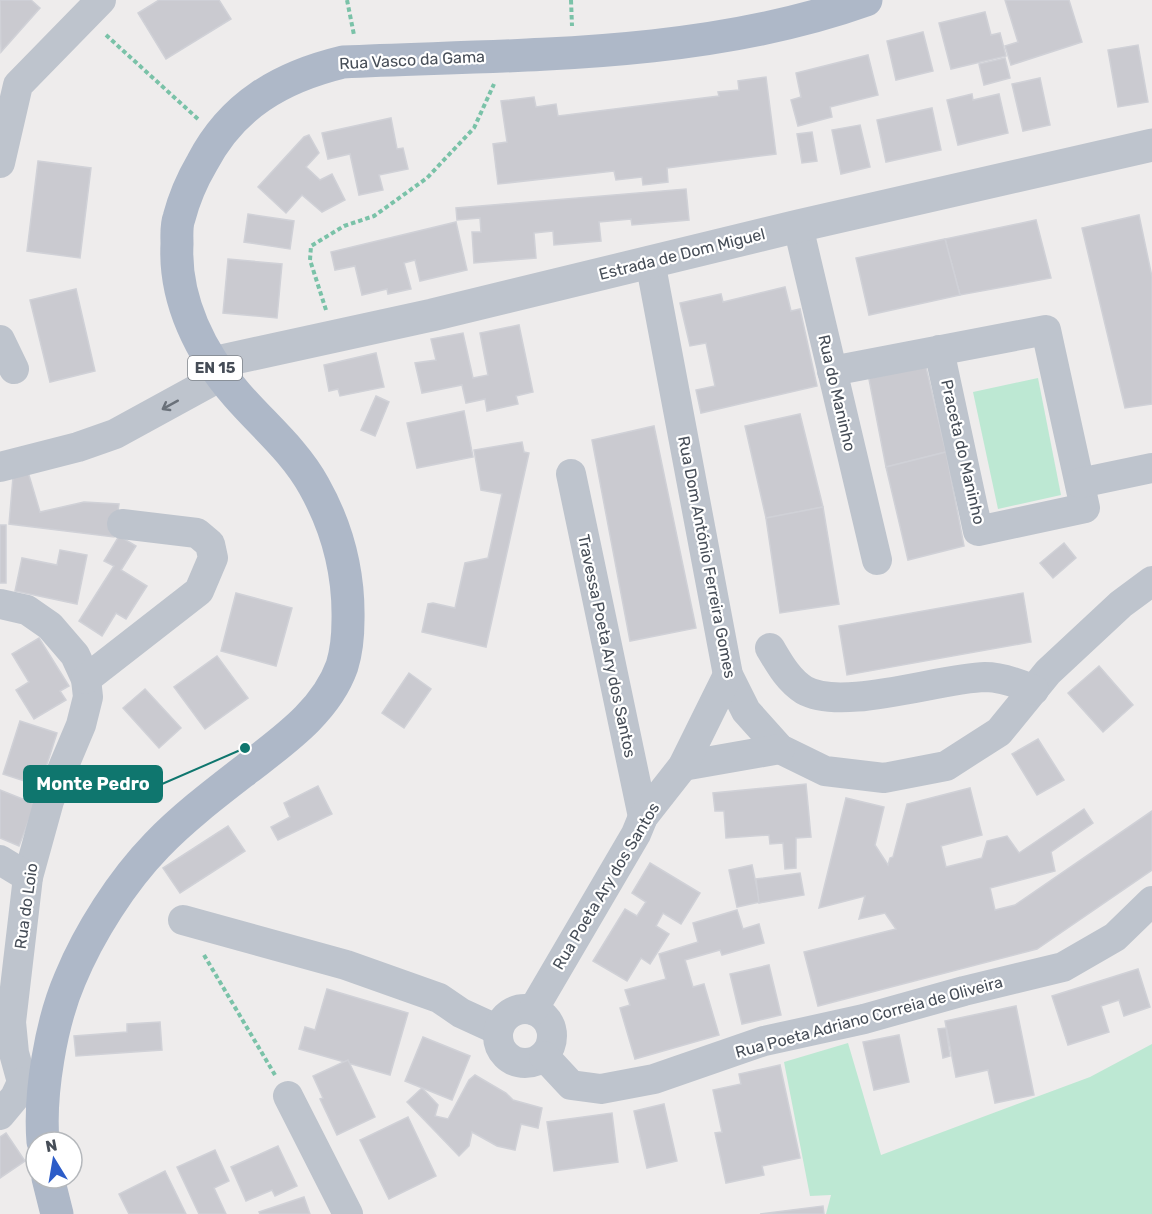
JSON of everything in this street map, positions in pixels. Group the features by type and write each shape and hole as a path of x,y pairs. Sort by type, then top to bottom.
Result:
{"main road":[{"name":"Rua Vasco da Gama","path":"42,1130 34,1082 70,980 115,898 157,845 213,796 297,730 325,696 342,666 348,621 347,588 340,546 330,518 313,483 277,437 217,370 186,310 176,273 178,220 192,180 218,137 249,103 272,89 315,69 343,62 605,50 713,39 838,10 866,0"},
{"path":"51,1190 57,1214"}],"street":[{"path":"0,163 9,92 93,8"},
{"name":"Estrada de Dom Miguel","path":"217,370 336,336 432,315 798,226 1152,145"},
{"name":"Rua do Maninho","path":"798,226 877,560"},
{"name":"Rua Dom António Ferreira Gomes","path":"650,261 728,675 746,711 780,749 825,771 884,778 946,766 999,732 1048,672 1121,604 1152,581"},
{"name":"Praceta do Maninho","path":"832,371 939,350 1046,330 1085,508 978,531 939,350"},
{"path":"0,340 14,369"},
{"path":"0,467 78,447 115,434 217,370"},
{"path":"1080,483 1152,468"},
{"name":"Travessa Poeta Ary dos Santos","path":"571,474 644,817"},
{"path":"86,679 199,591 213,558 210,544 197,533 122,524"},
{"name":"Rua do Loio","path":"0,604 27,610 50,626 75,655 86,679 88,697 81,725 49,801 28,877 11,1023 14,1053 34,1082"},
{"path":"770,648 787,675 806,691 831,697 866,696 986,677 1011,680 1034,690"},
{"name":"Rua Poeta Ary dos Santos","path":"533,1010 644,817 683,766 728,675"},
{"path":"683,766 780,749"},
{"path":"0,860 28,877"},
{"name":"Rua Poeta Adriano Correia de Oliveira","path":"544,1056 571,1085 601,1089 654,1079 764,1041 864,1019 964,991 1063,967 1115,938 1152,901"},
{"path":"183,920 346,965 418,990 439,998 461,1013 498,1030"},
{"path":"524,1008 533,1010 541,1014 552,1029 552,1039 544,1056 528,1063 511,1060 500,1047 498,1030 501,1021 507,1015 524,1008"},
{"path":"0,1115 15,1097 34,1082"},
{"path":"288,1096 348,1214"}],"path":[{"path":"347,0 350,22"},
{"path":"571,0 571,15"},
{"path":"93,8 218,137"},
{"path":"336,336 310,260 311,246 344,226 374,216 427,178 474,128 495,81 496,55"},
{"path":"183,920 288,1096"}],"green space":[{"path":"1038,378 1061,495 998,509 973,392"},
{"path":"848,1043 881,1155 1090,1077 1152,1044 1152,1214 826,1214 831,1195 810,1196 784,1062"}],"building":[{"path":"0,0 31,0 40,8 1,52"},
{"path":"159,0 219,0 231,19 166,59 138,13"},
{"path":"1005,0 1069,0 1082,42 1011,65 1005,46 1018,42"},
{"path":"985,12 991,35 1000,33 1006,56 951,69 939,23"},
{"path":"923,32 933,71 896,80 887,41"},
{"path":"1138,45 1148,102 1118,107 1108,50"},
{"path":"868,55 878,95 830,107 832,117 798,126 791,100 801,97 796,73"},
{"path":"1005,58 1010,78 984,85 979,64"},
{"path":"766,77 776,154 667,168 668,182 643,185 642,177 616,180 614,171 498,184 493,144 507,142 501,101 534,97 536,107 556,104 558,116 719,96 718,92 739,90 738,81"},
{"path":"1040,78 1050,125 1023,131 1012,84"},
{"path":"972,94 973,100 999,94 1008,133 958,145 947,100"},
{"path":"932,108 941,150 886,162 877,120"},
{"path":"391,118 397,149 403,148 408,169 379,175 383,190 359,195 350,154 328,159 322,133"},
{"path":"860,125 870,167 841,174 832,130"},
{"path":"812,132 817,161 802,163 797,134"},
{"path":"309,135 319,153 306,167 320,180 332,174 345,200 322,212 302,195 286,213 258,187 304,137"},
{"path":"38,161 91,168 80,258 27,251"},
{"path":"686,189 689,220 632,225 631,219 599,222 601,241 554,245 553,231 534,233 536,258 474,263 472,232 481,232 480,218 457,220 456,208"},
{"path":"248,214 294,221 290,249 244,242"},
{"path":"1139,215 1152,277 1152,404 1125,408 1082,228"},
{"path":"1036,220 1051,278 960,295 945,239"},
{"path":"456,222 467,270 420,281 415,260 404,263 411,289 388,294 387,289 362,295 355,266 335,270 331,252"},
{"path":"945,239 960,295 869,315 856,258"},
{"path":"228,259 282,264 277,318 223,313"},
{"path":"785,287 791,311 800,309 817,386 701,413 696,390 715,386 706,343 690,346 680,303 721,294 723,302"},
{"path":"76,289 95,371 50,382 30,300"},
{"path":"519,325 533,392 516,396 518,404 487,411 485,399 466,403 462,385 422,393 415,363 436,360 431,339 463,333 473,378 488,375 480,333"},
{"path":"376,353 384,387 340,396 338,389 329,391 324,365"},
{"path":"925,363 946,452 886,467 868,374"},
{"path":"376,396 389,402 375,436 361,430"},
{"path":"464,411 473,457 417,468 407,423"},
{"path":"800,414 823,507 766,518 745,426"},
{"path":"654,426 696,628 630,641 592,440"},
{"path":"522,442 524,452 529,453 486,647 422,632 428,604 455,608 465,563 488,558 502,494 481,490 474,450"},
{"path":"946,452 964,546 908,560 886,467"},
{"path":"28,472 40,512 84,502 119,504 114,537 9,524 13,477"},
{"path":"823,507 839,604 780,613 766,518"},
{"path":"0,525 6,525 6,583 0,583"},
{"path":"119,536 136,546 121,570 147,586 126,619 116,613 102,636 79,621 114,566 104,561"},
{"path":"1064,543 1076,558 1053,578 1040,563"},
{"path":"60,550 87,555 77,604 15,591 22,558 57,565"},
{"path":"236,593 292,608 276,666 221,651"},
{"path":"1023,593 1031,642 847,675 839,626"},
{"path":"39,638 69,686 60,691 66,700 34,719 16,690 29,682 12,654"},
{"path":"217,656 248,698 205,729 174,687"},
{"path":"1099,666 1133,705 1103,732 1068,693"},
{"path":"409,673 431,689 404,728 382,713"},
{"path":"145,689 181,728 159,748 123,708"},
{"path":"20,721 57,733 40,786 3,774"},
{"path":"1038,739 1064,780 1037,795 1012,754"},
{"path":"806,784 811,837 796,838 796,868 785,869 783,843 770,844 769,835 726,838 724,811 715,811 713,793"},
{"path":"318,786 332,814 278,840 271,827 290,817 284,803"},
{"path":"970,788 982,835 941,846 946,867 982,858 987,841 1007,836 1019,853 1084,809 1093,823 1051,852 1055,871 990,888 995,910 1015,905 1152,811 1152,870 1037,949 818,1006 804,952 896,929 885,913 859,919 865,896 819,908 846,798 884,807 875,845 888,865 890,858 893,857 907,804"},
{"path":"0,790 35,804 19,846 0,838"},
{"path":"228,826 245,851 180,893 163,868"},
{"path":"650,863 700,893 681,924 663,913 656,926 669,934 650,964 641,958 627,981 593,961 625,909 637,916 646,902 632,893"},
{"path":"752,865 760,902 737,907 729,870"},
{"path":"800,873 804,895 759,903 756,879"},
{"path":"737,910 743,929 759,924 764,943 722,955 720,950 685,960 693,987 704,984 719,1035 635,1059 620,1008 630,1005 625,990 666,979 659,954 698,942 693,923"},
{"path":"769,965 781,1015 742,1024 730,974"},
{"path":"1138,969 1150,1007 1124,1016 1119,1000 1101,1006 1109,1032 1068,1045 1052,996"},
{"path":"327,989 408,1013 390,1075 299,1049 305,1027 315,1030"},
{"path":"1016,1006 1034,1095 995,1103 988,1070 956,1077 945,1021"},
{"path":"160,1022 162,1050 76,1056 74,1036 127,1032 127,1024"},
{"path":"946,1028 950,1056 943,1058 938,1029"},
{"path":"899,1035 909,1082 874,1090 863,1042"},
{"path":"423,1037 470,1056 452,1100 405,1081"},
{"path":"348,1060 375,1117 337,1135 320,1099 323,1098 313,1076"},
{"path":"780,1065 800,1158 762,1166 764,1175 726,1183 715,1133 722,1132 713,1090 741,1084 739,1074"},
{"path":"475,1075 506,1093 513,1100 542,1108 538,1128 521,1124 515,1150 497,1146 472,1132 469,1146 459,1156 407,1102 422,1088 438,1105 435,1116 448,1119 469,1080"},
{"path":"664,1104 677,1161 647,1168 634,1111"},
{"path":"612,1113 618,1162 554,1171 547,1122"},
{"path":"408,1117 436,1176 389,1199 360,1140"},
{"path":"6,1133 24,1162 0,1178 0,1137"},
{"path":"278,1146 297,1186 275,1196 272,1190 246,1201 231,1167"},
{"path":"215,1150 229,1181 214,1188 226,1214 199,1214 177,1167"},
{"path":"165,1171 186,1214 129,1214 119,1194"},
{"path":"304,1197 310,1214 260,1214 259,1212"},
{"path":"823,1206 824,1214 760,1214"}],"place":[{"name":"Monte Pedro","path":"245,748"}]}
